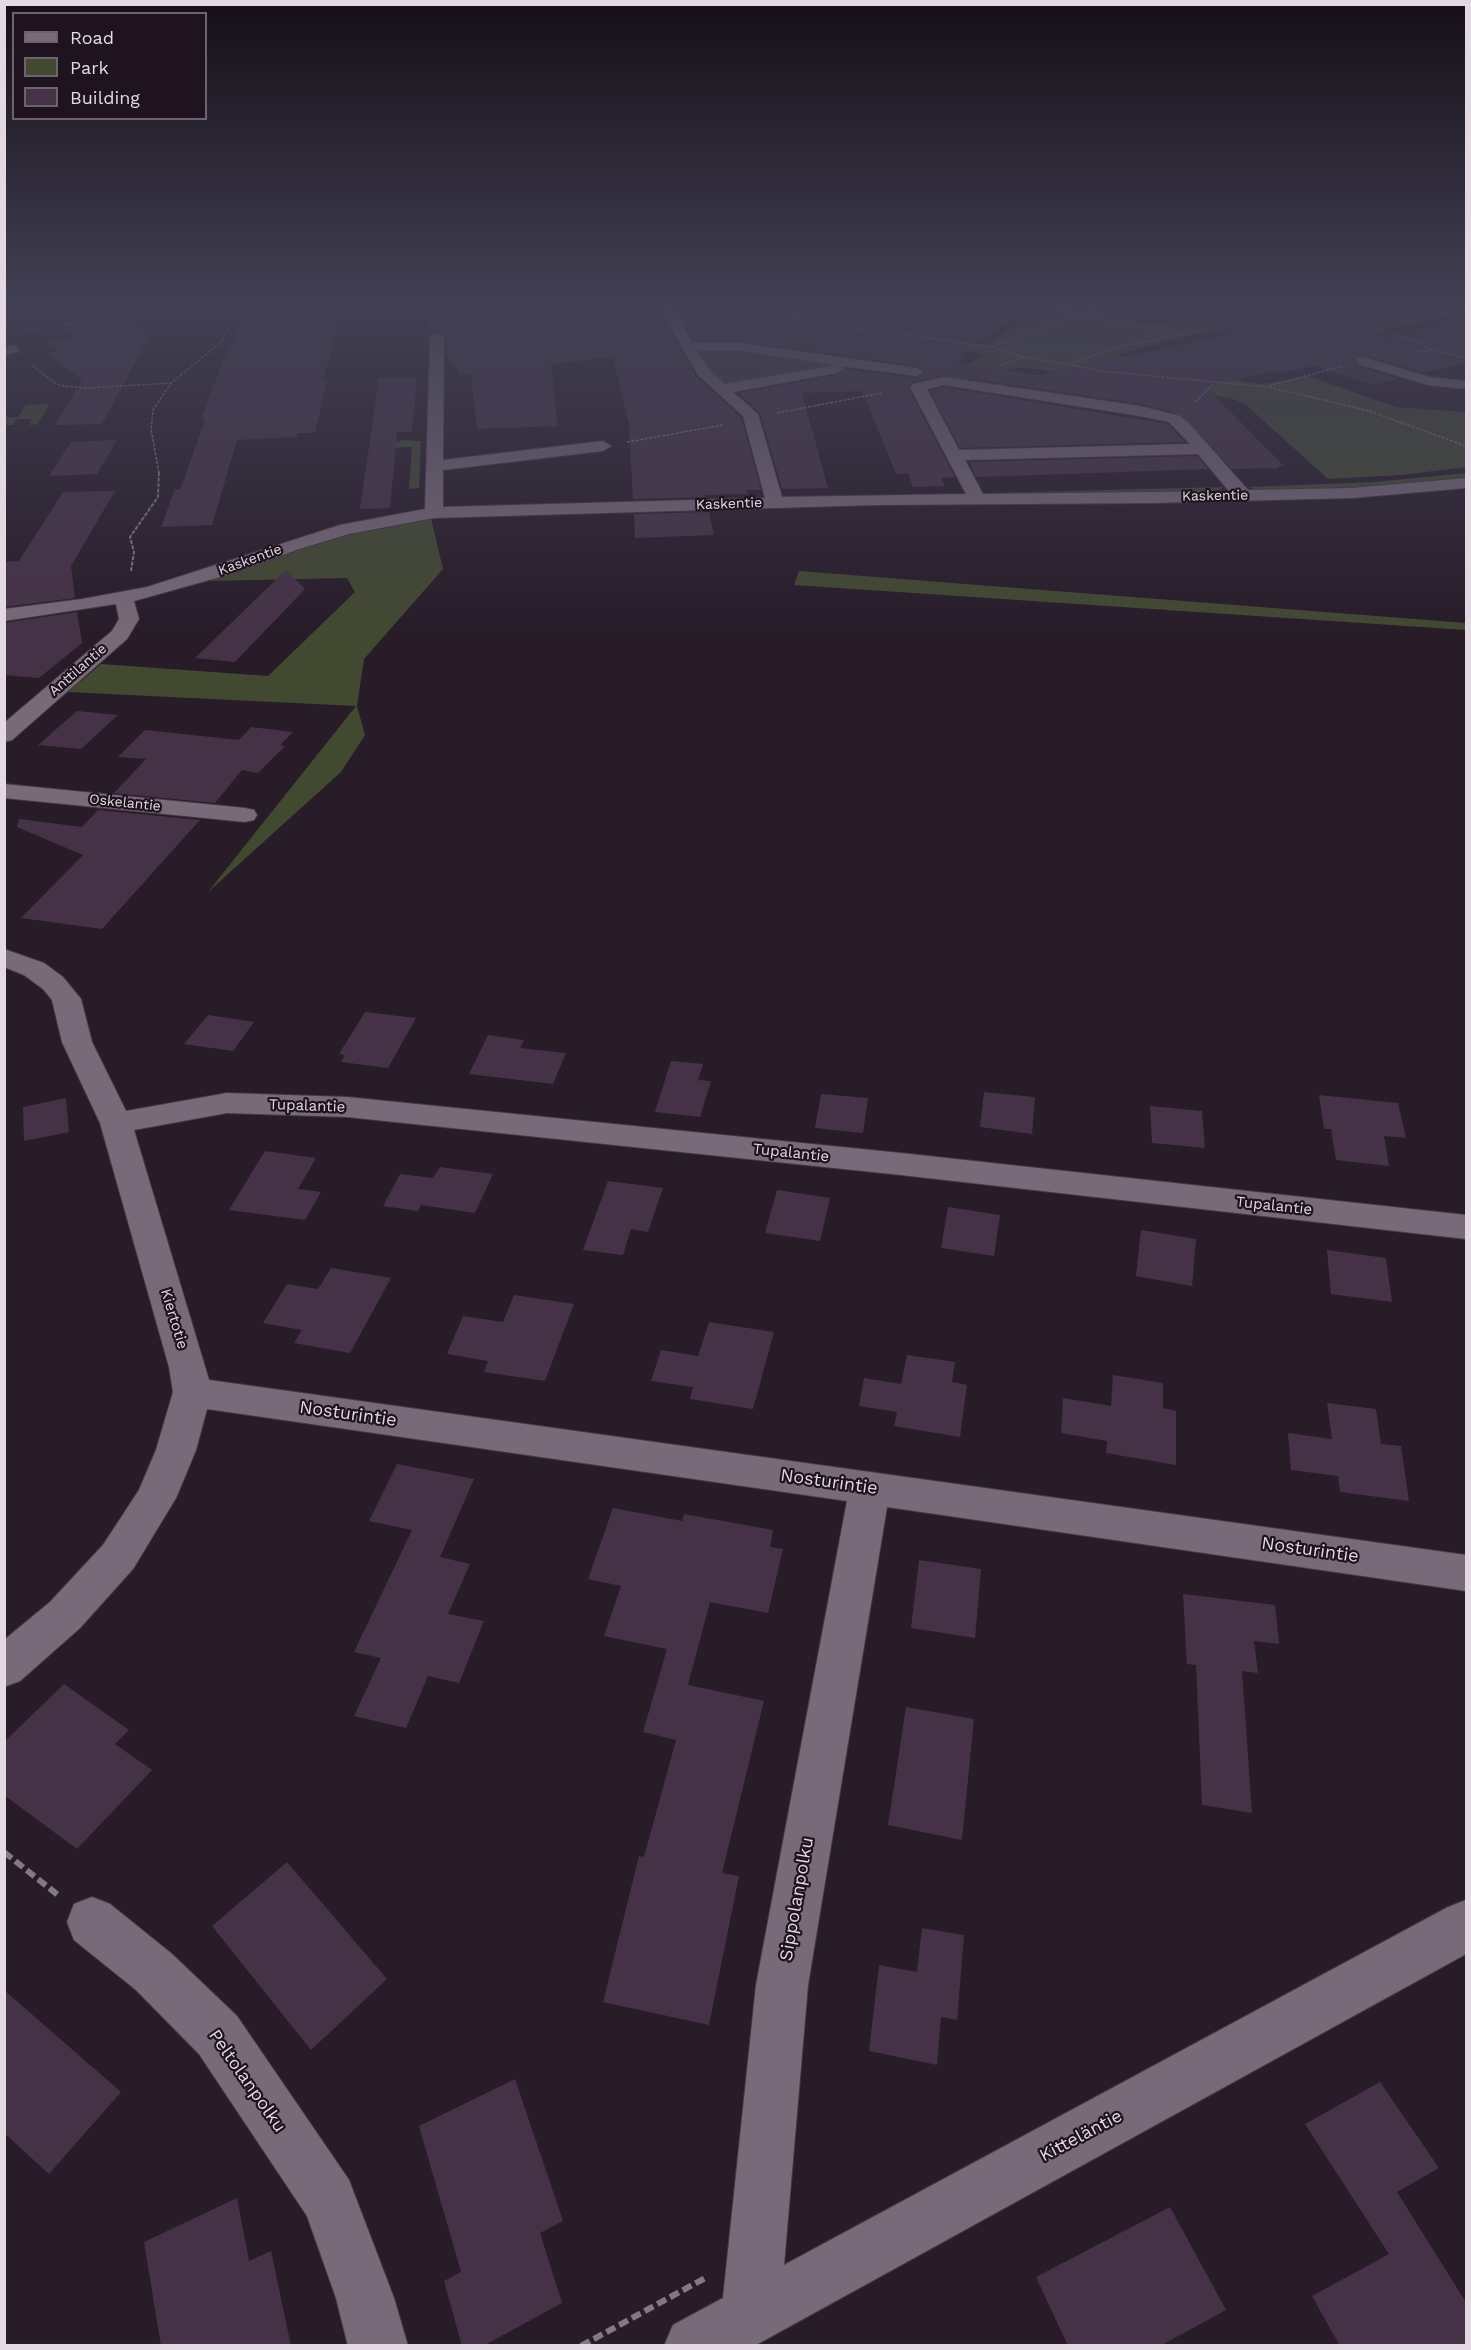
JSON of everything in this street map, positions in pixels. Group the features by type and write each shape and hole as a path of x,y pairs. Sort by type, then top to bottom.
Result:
{"street":[{"path":"434,513 436,416"},
{"path":"750,416 775,503"},
{"path":"936,416 977,499"},
{"path":"1161,416 1182,425 1243,496"},
{"path":"436,466 603,446"},
{"path":"956,455 1203,449"},
{"name":"Kaskentie","path":"4,615 150,592 346,529 434,513 775,503 1243,496 1399,490 1467,483"},
{"name":"Anttilantie","path":"4,735 120,635 129,619 127,605 121,598"},
{"name":"Oskelantie","path":"4,791 245,814"},
{"name":"Kiertotie","path":"4,957 34,969 54,983 66,999 77,1042 116,1123 188,1367 192,1392 176,1450 156,1498 118,1557 65,1615 4,1667"},
{"name":"Tupalantie","path":"116,1123 227,1103 347,1107 902,1164 1467,1227"},
{"name":"Nosturintie","path":"192,1392 1467,1573"},
{"name":"Sippolanpolku","path":"751,2314 782,1985 870,1488"},
{"name":"Peltolanpolku","path":"92,1922 154,1972 218,2035 323,2190 329,2200 365,2298 378,2346"},
{"name":"Kitteläntie","path":"694,2346 1454,1934 1467,1924"}],"path":[{"path":"150,592 130,580 134,552 130,537 158,497 160,476 151,429 152,416"},
{"path":"1382,416 1467,446"},
{"path":"4,1852 92,1922"},
{"path":"581,2346 757,2250"}],"green space":[{"path":"43,416 38,424 29,425 32,419 16,419 13,425 5,425 5,417"},
{"path":"1174,416 1190,416 1185,420"},
{"path":"1258,416 1466,416 1466,467 1402,475 1328,479"},
{"path":"402,440 421,441 419,488 409,489 412,447 382,448"},
{"path":"1466,473 1466,479 1380,487 1259,490 1248,487 1374,482"},
{"path":"1224,487 1215,492 990,493"},
{"path":"431,518 443,569 364,659 357,706 365,735 341,772 208,892 356,706 68,692 101,664 268,676 355,592 347,578 208,581 340,534"},
{"path":"799,571 1466,623 1466,630 794,585"}],"building":[{"path":"61,416 106,416 102,424 55,425"},
{"path":"202,416 319,416 315,433 298,433 297,437 237,440 212,525 161,527 175,489 180,489 184,480 205,419 201,419"},
{"path":"374,416 413,416 412,432 397,432 390,508 360,509"},
{"path":"476,416 557,416 558,426 477,429"},
{"path":"627,416 740,416 761,490 747,490 748,494 705,495 706,497 633,499"},
{"path":"761,416 808,416 828,488 782,489"},
{"path":"872,416 923,416 955,477 941,478 945,486 913,487 908,473 896,474"},
{"path":"943,416 1118,416 1168,424 1185,442 960,448"},
{"path":"1183,416 1234,416 1284,466 1232,469"},
{"path":"117,440 97,474 49,476 71,442"},
{"path":"1197,456 1208,469 976,477 969,462"},
{"path":"115,491 71,566 75,598 4,607 4,562 19,561 63,492"},
{"path":"709,512 714,535 635,538 634,514"},
{"path":"286,570 305,589 235,662 195,658"},
{"path":"77,612 82,643 39,678 4,675 4,623"},
{"path":"77,711 118,715 81,749 38,745"},
{"path":"251,727 293,732 280,745 285,746 258,773 242,770 215,803 114,793 146,759 118,757 145,730 239,740"},
{"path":"98,810 200,820 102,929 21,918 83,855 17,827 19,819 82,827"},
{"path":"365,1012 416,1018 388,1068 341,1062 345,1055 339,1054"},
{"path":"208,1015 254,1022 233,1051 184,1044"},
{"path":"488,1035 524,1040 520,1048 566,1053 553,1084 469,1074"},
{"path":"671,1061 703,1064 698,1080 711,1081 700,1117 655,1112"},
{"path":"984,1092 1035,1097 1032,1134 980,1127"},
{"path":"821,1094 868,1098 863,1133 815,1128"},
{"path":"1319,1095 1398,1103 1406,1138 1384,1136 1389,1166 1336,1160 1331,1129 1324,1129"},
{"path":"66,1098 69,1132 24,1141 23,1107"},
{"path":"1150,1106 1202,1111 1205,1148 1152,1143"},
{"path":"265,1151 316,1158 298,1189 321,1192 305,1220 229,1210"},
{"path":"440,1167 493,1174 475,1213 421,1205 418,1211 383,1206 400,1174 433,1178"},
{"path":"608,1181 663,1188 648,1232 631,1229 623,1255 583,1250"},
{"path":"777,1190 830,1198 820,1241 765,1233"},
{"path":"948,1207 1000,1215 994,1256 941,1248"},
{"path":"1141,1230 1196,1239 1192,1286 1136,1276"},
{"path":"1327,1250 1386,1258 1392,1302 1331,1294"},
{"path":"331,1268 391,1278 350,1353 294,1343 302,1330 263,1323 287,1284 318,1289"},
{"path":"514,1295 574,1304 545,1381 484,1372 488,1361 447,1354 463,1316 503,1322"},
{"path":"709,1322 774,1332 753,1409 690,1399 693,1387 651,1381 661,1350 698,1356"},
{"path":"907,1355 955,1362 952,1382 967,1385 960,1437 894,1426 897,1412 859,1406 864,1378 901,1384"},
{"path":"1113,1375 1163,1383 1163,1408 1176,1411 1176,1465 1106,1453 1107,1441 1061,1433 1063,1398 1111,1406"},
{"path":"1327,1403 1376,1409 1381,1444 1401,1446 1409,1501 1340,1492 1338,1476 1291,1470 1288,1433 1332,1439"},
{"path":"397,1464 474,1479 440,1557 470,1564 448,1614 484,1621 459,1683 428,1676 406,1728 354,1716 381,1658 354,1652 412,1530 369,1521"},
{"path":"613,1508 682,1521 684,1514 773,1530 770,1547 783,1549 768,1613 710,1602 688,1685 764,1701 722,1873 739,1876 709,2025 603,2002 639,1856 644,1857 676,1740 643,1732 667,1649 604,1636 621,1586 588,1579"},
{"path":"919,1560 981,1569 975,1638 911,1628"},
{"path":"1183,1594 1275,1605 1279,1644 1254,1641 1258,1673 1242,1671 1252,1813 1202,1805 1196,1665 1187,1664"},
{"path":"64,1684 129,1730 115,1744 152,1770 77,1849 4,1795 4,1742"},
{"path":"906,1707 974,1719 962,1840 888,1825"},
{"path":"287,1862 387,1979 311,2050 212,1926"},
{"path":"922,1928 964,1935 957,2020 941,2017 937,2065 869,2051 879,1965 917,1972"},
{"path":"4,1990 121,2092 49,2174 4,2133"},
{"path":"515,2079 563,2221 540,2233 562,2303 483,2346 462,2346 444,2281 461,2272 419,2126"},
{"path":"1380,2082 1439,2168 1397,2192 1467,2304 1467,2346 1340,2346 1312,2296 1389,2254 1305,2124"},
{"path":"237,2198 249,2261 271,2251 291,2346 161,2346 144,2242"},
{"path":"1170,2207 1226,2310 1160,2346 1068,2346 1036,2277"}]}
